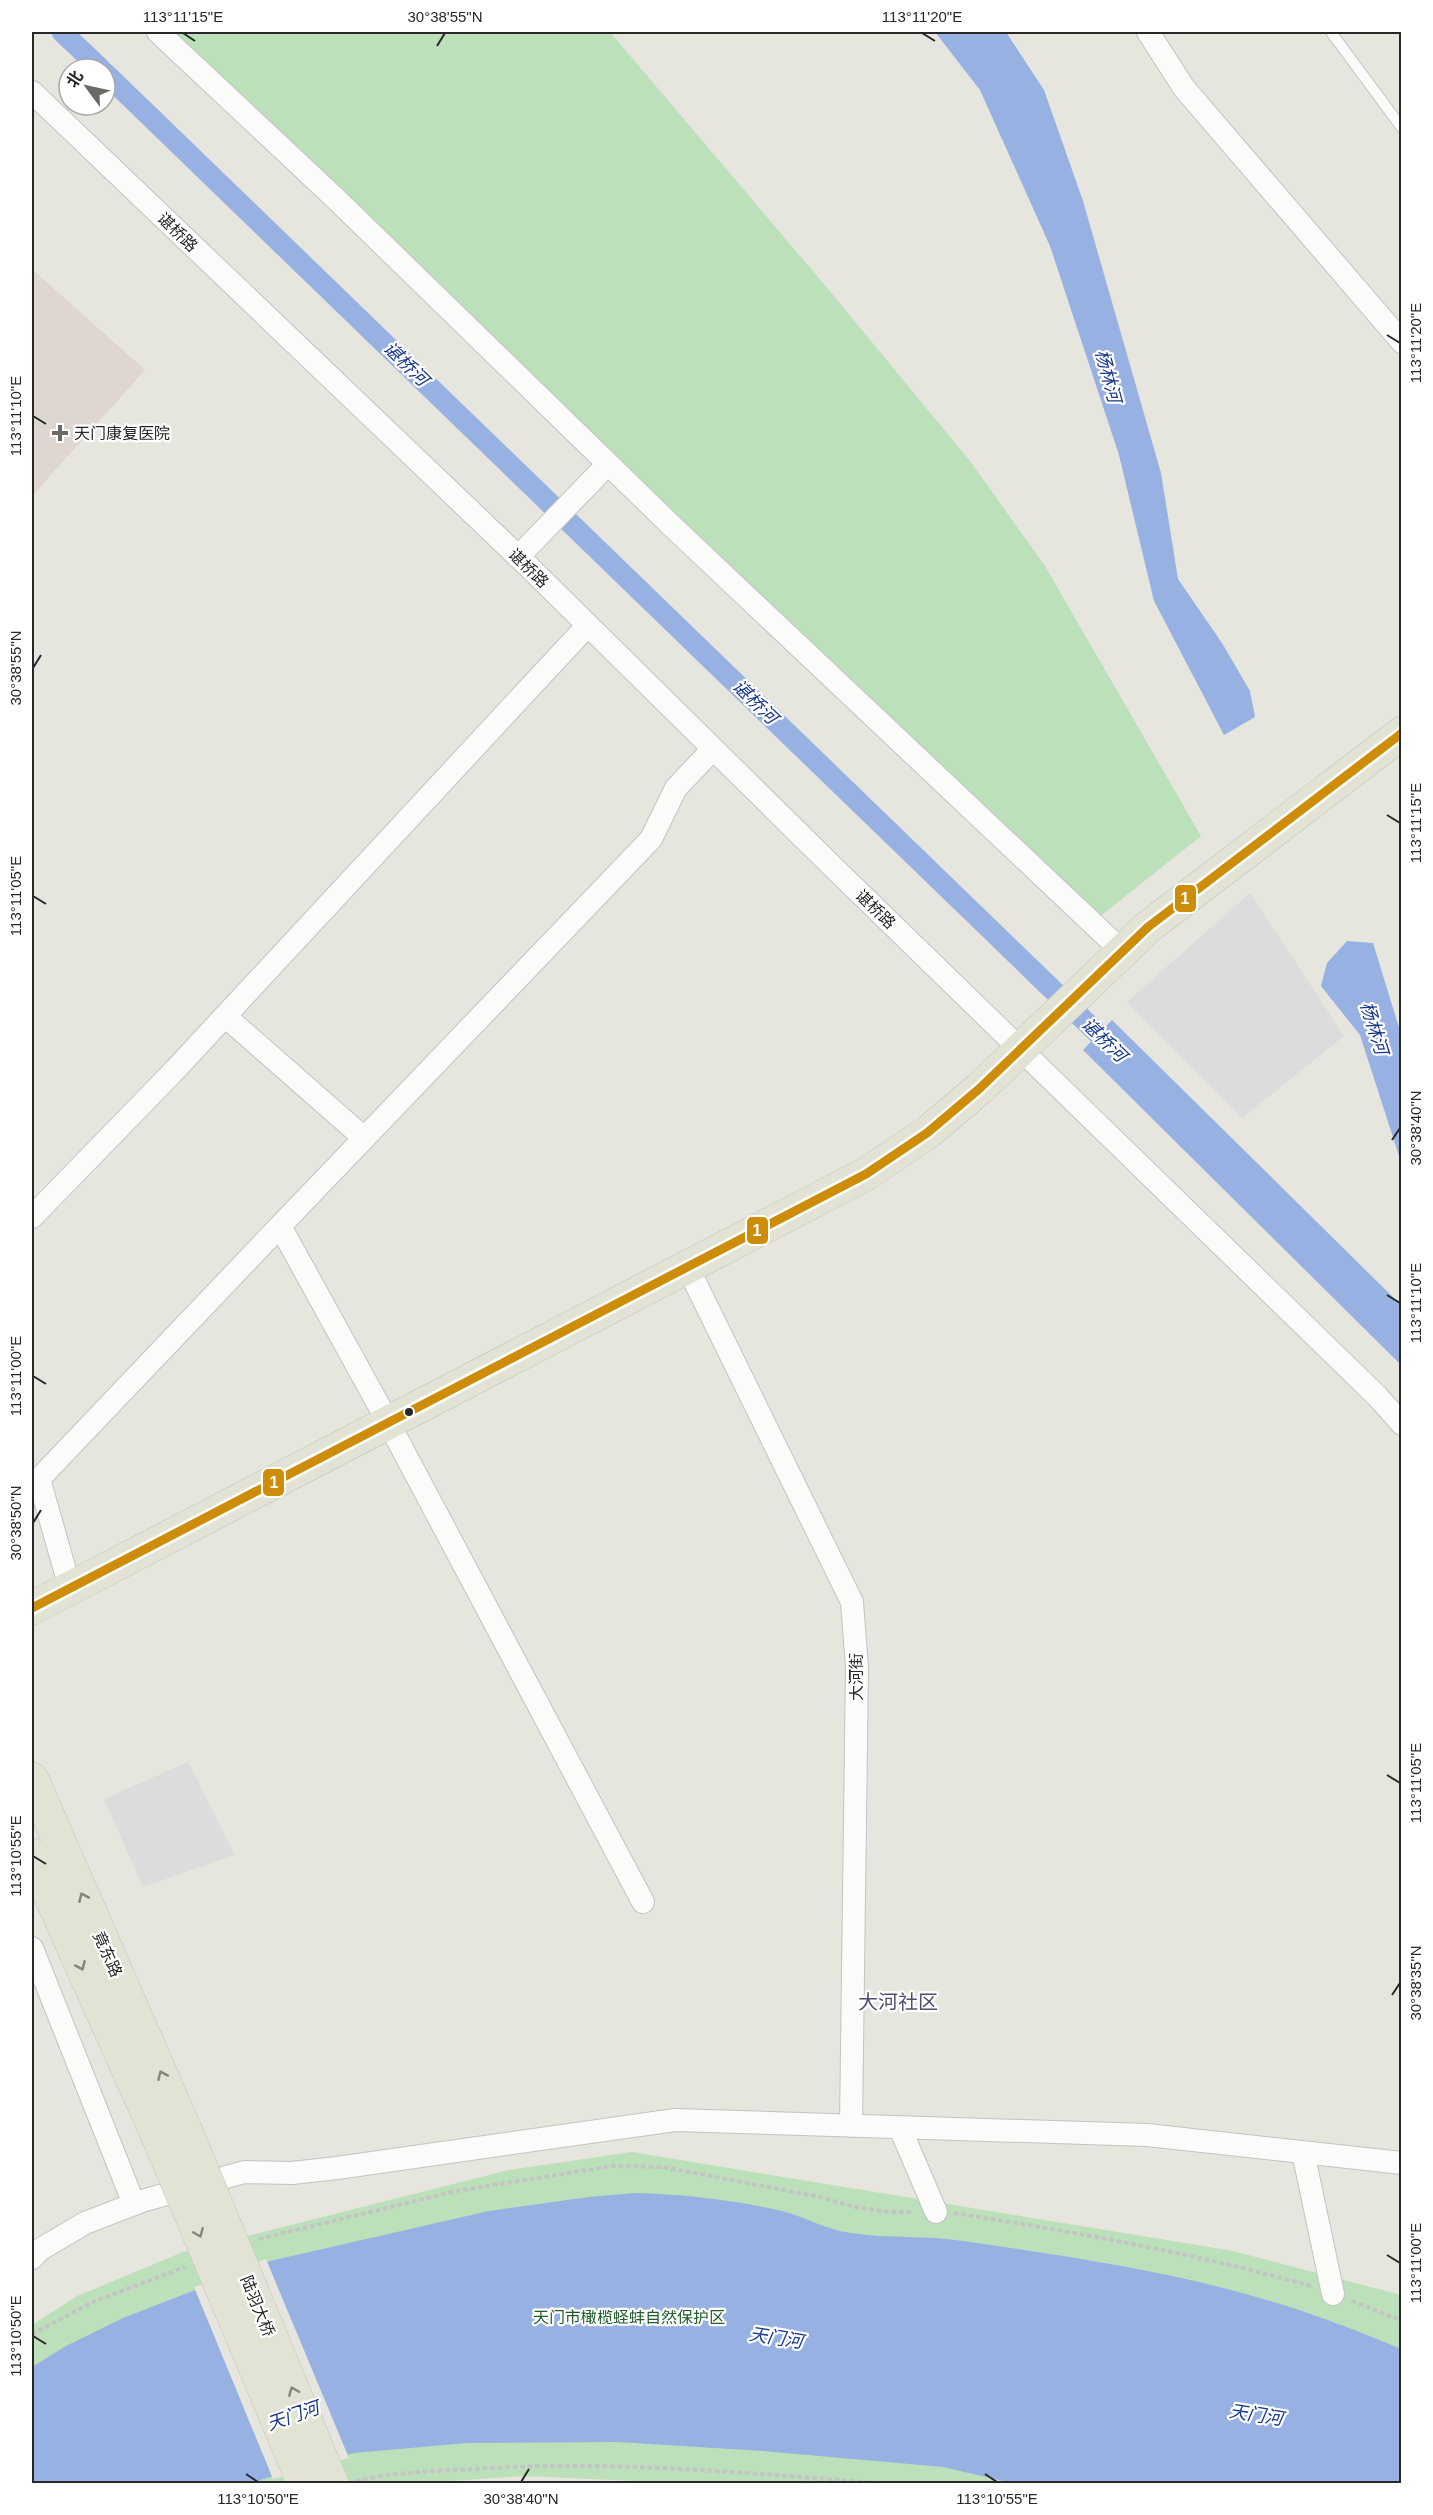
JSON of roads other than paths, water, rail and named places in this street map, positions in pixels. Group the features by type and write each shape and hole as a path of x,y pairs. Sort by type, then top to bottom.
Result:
{"main road":[{"path":"32,1608 687,1266 798,1212 866,1174 927,1133 979,1089 1114,958 1186,897 1401,733"},
{"name":"竟东路","path":"32,1779 173,2135"},
{"name":"竟东路","path":"32,1855 173,2135"},
{"name":"陆羽大桥","path":"173,2135 342,2483"},
{"name":"陆羽大桥","path":"173,2135 304,2484"}],"street":[{"path":"158,32 335,198 1114,958"},
{"path":"1148,32 1184,88 1401,342"},
{"name":"谌桥路","path":"32,95 518,557 1377,1396 1401,1424"},
{"path":"518,557 608,464"},
{"path":"32,1217 225,1016 588,625"},
{"path":"70,1588 35,1478 651,839 676,788 713,749"},
{"path":"225,1016 364,1138"},
{"path":"280,1226 388,1422 643,1902"},
{"name":"大河街","path":"687,1266 852,1602 857,1667 851,2126"},
{"path":"32,1948 134,2204"},
{"path":"32,2258 41,2249 85,2223 134,2204 244,2172 292,2173 337,2168 675,2120 1147,2135 1401,2163"},
{"path":"900,2128 936,2212"},
{"path":"1303,2152 1333,2294"}],"lane":[{"path":"1331,32 1401,128"}],"water":[{"name":"杨林河","path":"935,32 1006,32 1044,90 1083,201 1161,473 1178,579 1222,643 1250,691 1255,717 1224,735 1154,601 1119,455 1050,246 980,90"},
{"name":"杨林河","path":"1347,941 1373,943 1401,1034 1401,1162 1360,1035 1321,986 1327,963"},
{"path":"1112,1020 1401,1305 1401,1365 1083,1050"},
{"name":"天门市橄榄蛏蚌自然保护区","path":"634,2193 690,2196 746,2204 782,2211 851,2233 949,2239 1118,2265 1233,2290 1336,2323 1401,2349 1401,2483 1016,2484 943,2467 763,2451 617,2442 467,2443 354,2453 254,2483 32,2484 32,2367 66,2346 123,2318 270,2261 489,2211"}],"waterway":[{"name":"谌桥河","path":"62,32 88,57"},
{"name":"谌桥河","path":"117,85 1118,1053"}],"place":[{"name":"天门康复医院","path":"60,433"}],"district":[{"name":"大河社区","path":"898,2002"}],"water label":[{"name":"天门河","path":"776,2338"},
{"name":"天门河","path":"1256,2415"},
{"name":"天门河","path":"293,2416"}]}
